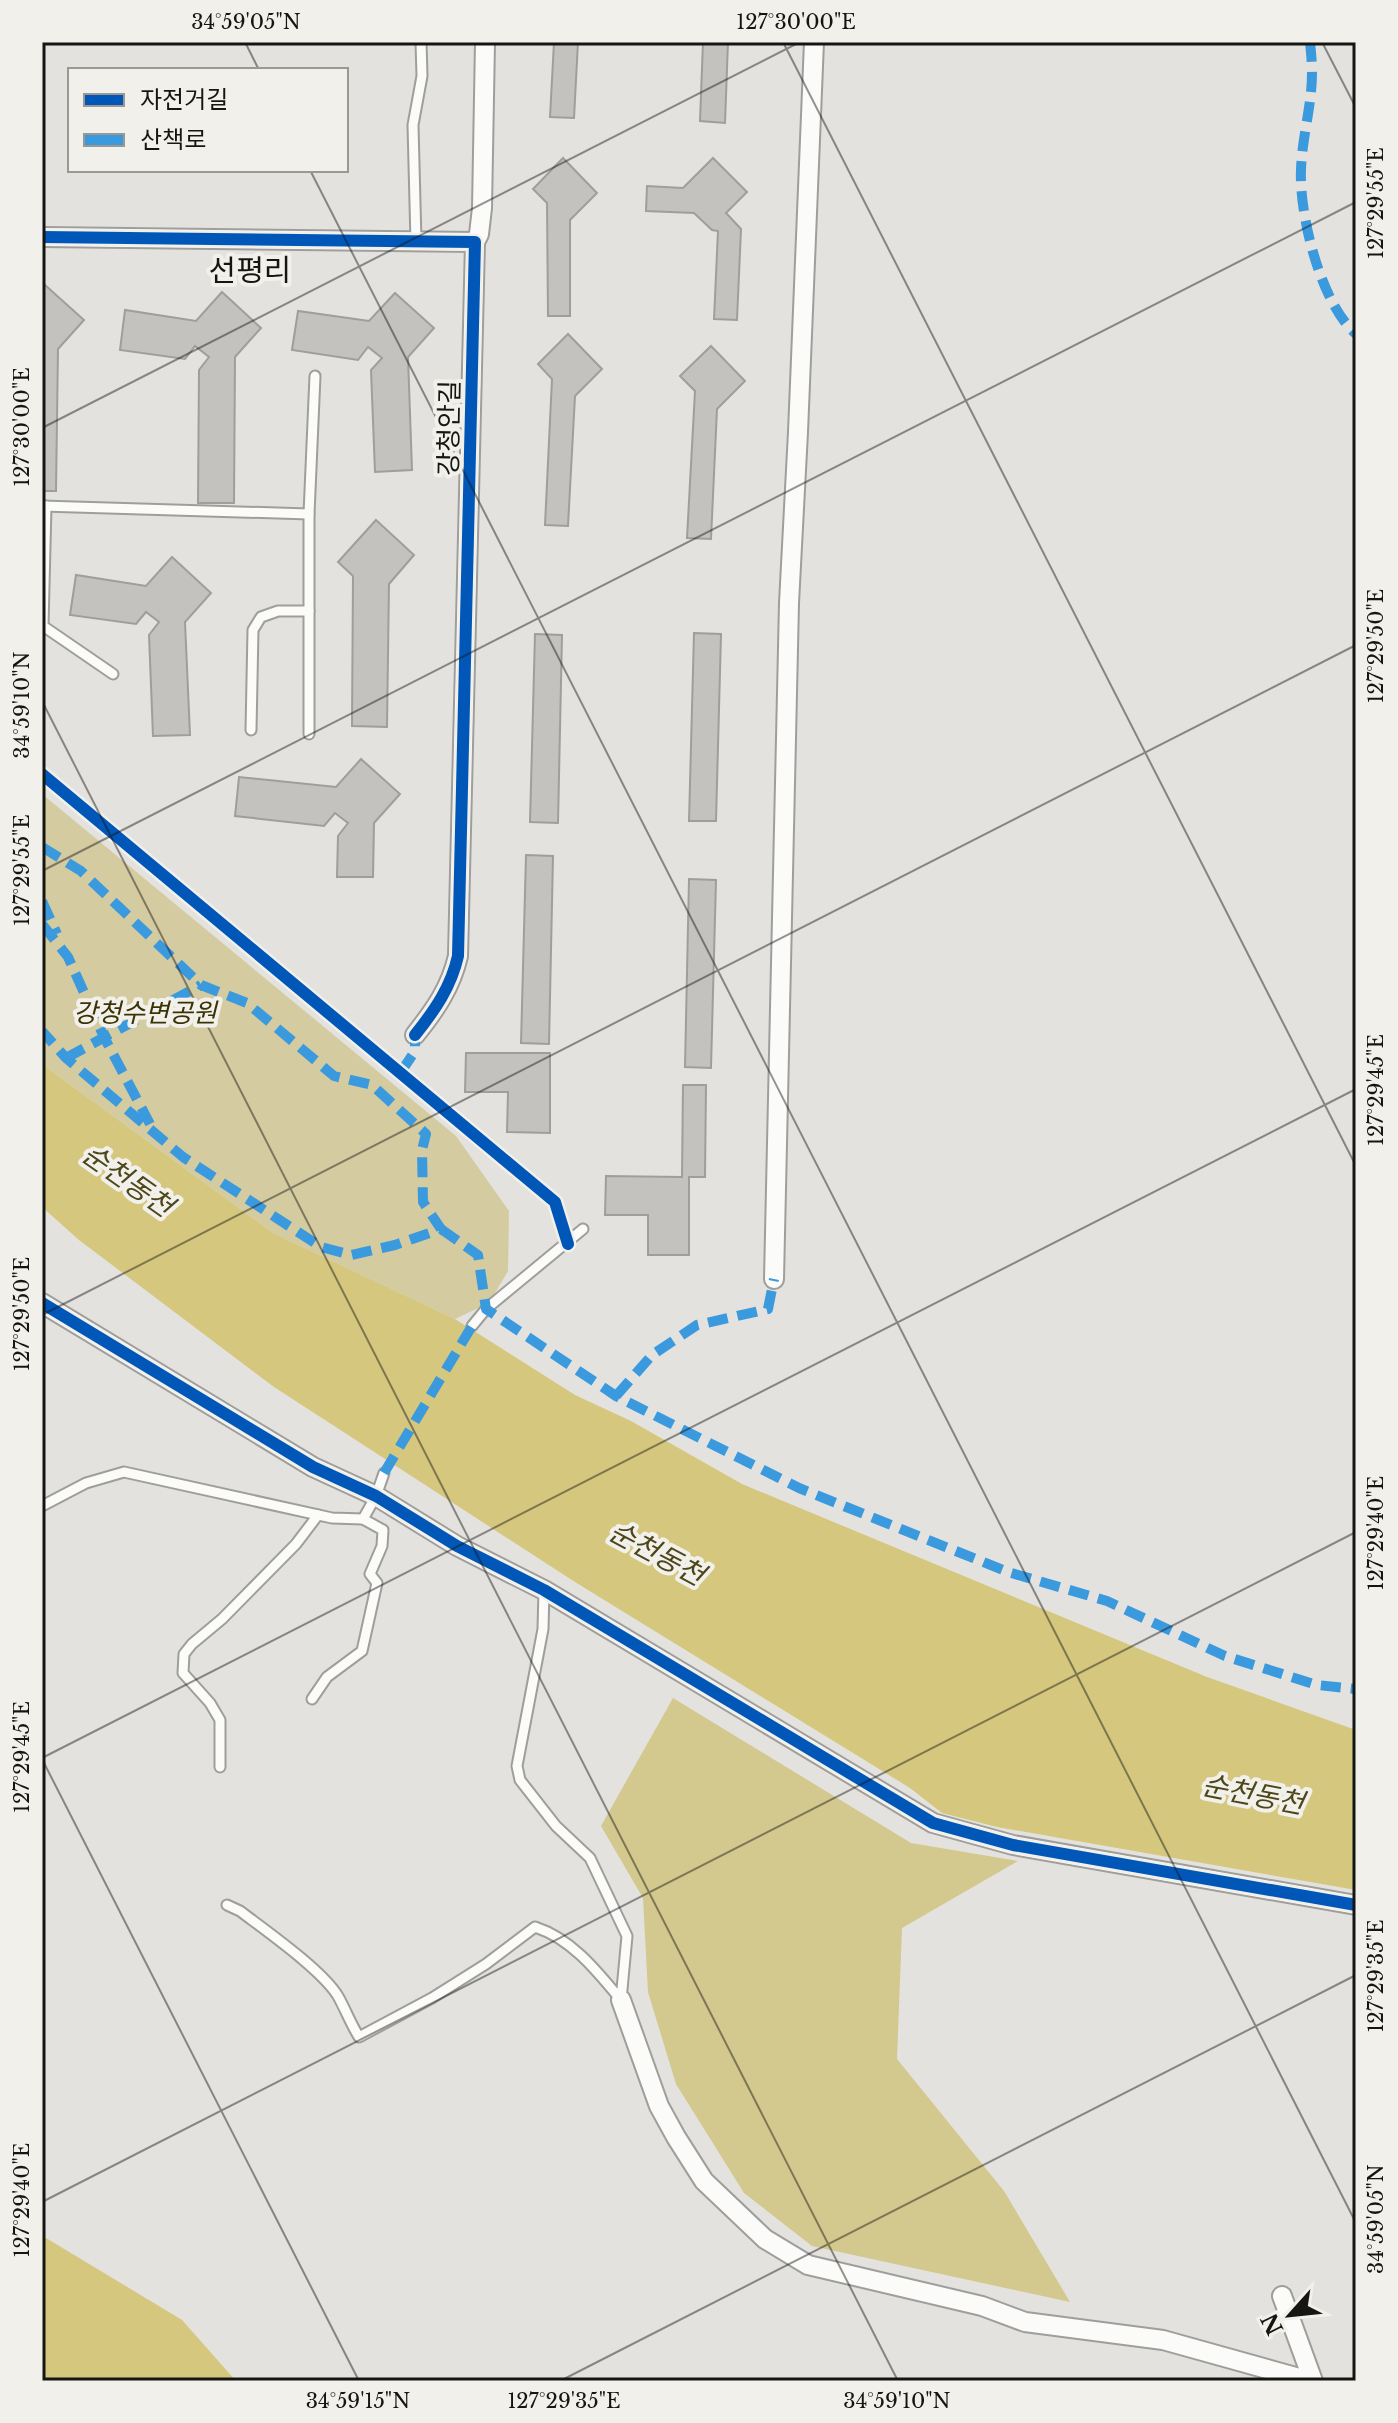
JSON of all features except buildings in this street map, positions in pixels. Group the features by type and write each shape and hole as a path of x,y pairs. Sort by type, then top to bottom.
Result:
{"street":[{"name":"강청안길","path":"415,1035 441,1002 452,980 458,956 475,242 482,208 485,42"},
{"path":"774,1279 789,603 814,42"},
{"path":"42,237 475,242"},
{"path":"42,1303 313,1467 376,1496 457,1546 544,1590 933,1823 1013,1845 1356,1905"},
{"path":"621,2000 659,2106 704,2181 765,2239 808,2265 982,2306 1025,2322 1163,2340 1311,2381"},
{"path":"1282,2296 1311,2381"}],"lane":[{"path":"416,242 413,125 422,76 421,42"},
{"path":"309,734 309,514 315,376"},
{"path":"113,674 43,626 44,506 309,514"},
{"path":"251,730 253,630 261,617 278,611 309,611"},
{"path":"472,1326 486,1309 583,1229"},
{"path":"42,1506 86,1483 124,1472 332,1518 363,1519 383,1530 382,1546 370,1574 377,1583 362,1651 327,1677 312,1699"},
{"path":"363,1519 384,1473"},
{"path":"220,1767 220,1720 210,1703 183,1673 184,1654 296,1544 318,1515"},
{"path":"544,1590 543,1629 517,1766 520,1780 556,1826 590,1858 627,1936 621,2000"},
{"path":"227,1905 240,1911 323,1978 339,1997 359,2037 432,1998 486,1964 535,1927 573,1948 595,1968 621,2000"}],"green space":[{"name":"강청수변공원","path":"42,794 456,1136 509,1211 508,1271 489,1303 455,1319 273,1233 42,1064"}],"shaded area":[{"path":"673,1698 911,1843 1018,1861 902,1928 897,2059 1004,2191 1070,2302 812,2246 744,2193 676,2084 648,1992 643,1898 601,1826"}],"water":[{"name":"순천동천","path":"42,1064 273,1233 455,1319 575,1395 631,1421 742,1484 1207,1677 1356,1730 1356,1890 997,1827 942,1813 910,1788 575,1582 274,1387 79,1240 42,1207"},
{"path":"42,2238 182,2320 236,2381 42,2381"}],"marked path":[{"path":"1310,42 1312,85 1301,170 1304,210 1323,281 1332,302 1356,334"},
{"path":"42,847 81,871 201,985 247,1003 334,1076 372,1085 426,1134 422,1150 423,1202 441,1229 395,1245 351,1255 321,1247 183,1157 66,1058 42,1031"},
{"path":"42,901 57,934"},
{"path":"42,924 68,957 104,1037 150,1124"},
{"path":"66,1058 201,985"},
{"path":"401,1072 415,1051 415,1035"},
{"path":"441,1229 478,1255 486,1309 616,1396 799,1488 1008,1572 1107,1601 1225,1656 1317,1685 1356,1689"},
{"path":"616,1396 652,1355 697,1325 768,1309 774,1279"},
{"path":"384,1473 472,1326"}],"cycle path":[{"path":"42,237 475,242 458,956 441,998 415,1035"},
{"path":"42,774 555,1202 568,1244"},
{"path":"42,1303 313,1467 376,1496 457,1546 544,1590 933,1823 1013,1845 1356,1905"}],"district":[{"name":"선평리","path":"250,271"}]}
